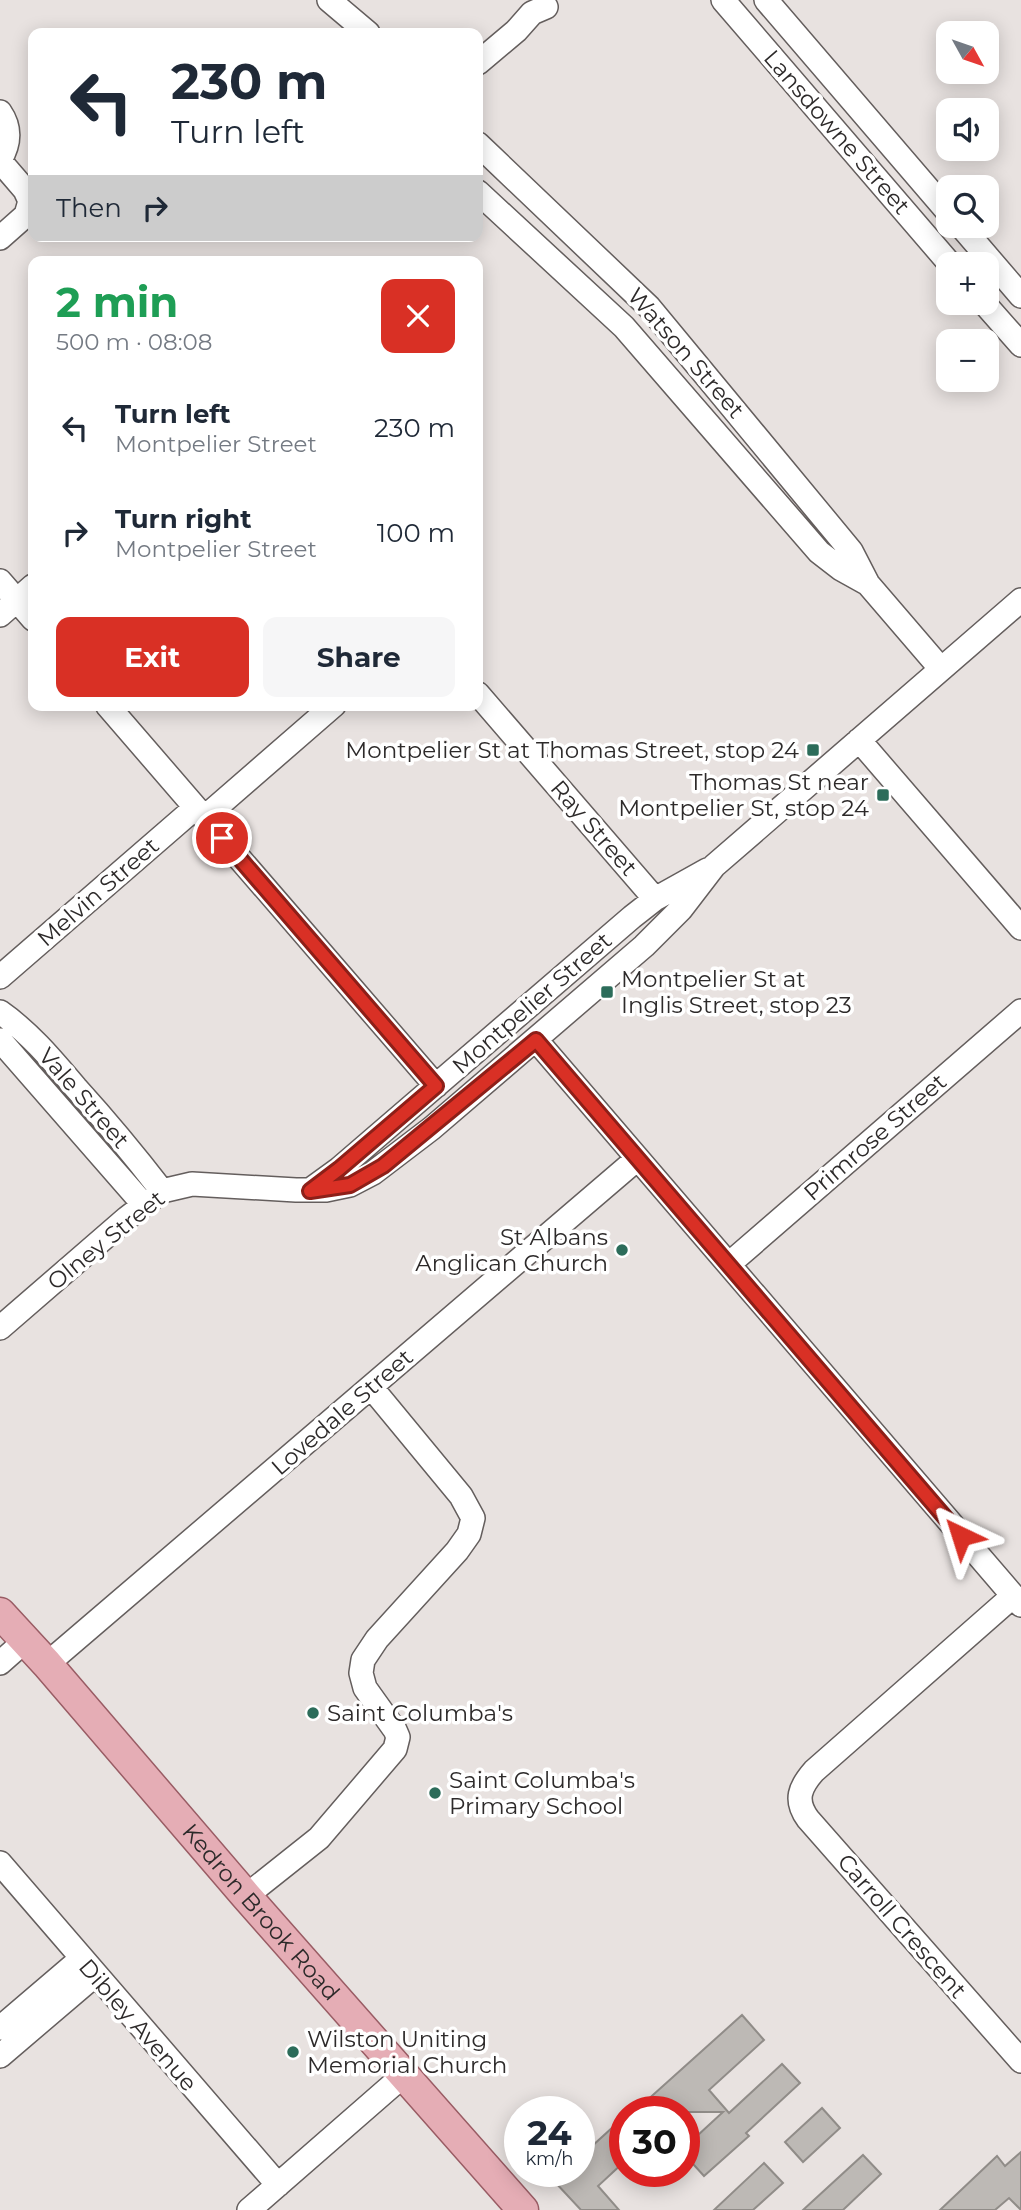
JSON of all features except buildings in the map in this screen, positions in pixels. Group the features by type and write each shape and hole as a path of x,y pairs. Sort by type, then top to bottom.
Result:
{"main road":[{"name":"Kedron Brook Road","path":"0,1613 523,2210"}],"street":[{"path":"323,0 337,28"},
{"path":"329,0 362,28"},
{"name":"Lansdowne Street","path":"723,0 940,252"},
{"name":"Lansdowne Street","path":"766,0 936,198"},
{"path":"483,59 516,31 532,13 546,7"},
{"path":"0,112 7,125 8,135 8,144 0,160 28,195"},
{"name":"Watson Street","path":"483,150 649,307 851,551 868,584 941,669"},
{"name":"Watson Street","path":"483,197 624,327 820,552 841,569 868,584"},
{"path":"0,238 24,217 28,208"},
{"path":"971,238 1021,296"},
{"path":"995,315 1021,345"},
{"path":"0,580 17,600"},
{"name":"Montpelier Street","path":"310,1191 350,1185 383,1166 536,1040 650,940 681,909 714,866 1021,600"},
{"name":"Ray Street","path":"483,700 655,899"},
{"path":"112,711 436,1086"},
{"name":"Melvin Street","path":"0,976 327,711"},
{"path":"859,740 1021,928"},
{"name":"Montpelier Street","path":"310,1191 655,899 714,866"},
{"name":"Primrose Street","path":"729,1264 1021,1011"},
{"name":"Vale Street","path":"0,1012 23,1030 111,1127 153,1198"},
{"name":"Vale Street","path":"0,1040 153,1198"},
{"path":"536,1040 1017,1601"},
{"name":"Lovedale Street","path":"47,1664 637,1159"},
{"name":"Olney Street","path":"0,1328 153,1198 192,1184 310,1191"},
{"path":"246,1896 318,1838 395,1749 398,1737 395,1730 362,1680 363,1660 377,1639 457,1551 473,1525 472,1513 461,1496 371,1387"},
{"name":"Carroll Crescent","path":"1017,1601 814,1771 795,1781 801,1809 808,1819 1021,2061"},
{"path":"0,1663 26,1640"},
{"name":"Dibley Avenue","path":"0,1863 278,2185"},
{"path":"0,2028 88,1967"},
{"path":"0,2056 88,1967"},
{"path":"249,2210 405,2074"}],"place":[{"name":"Montpelier St at Thomas Street, stop 24","path":"813,750"},
{"name":"Thomas St near Montpelier St, stop 24","path":"883,795"},
{"name":"Montpelier St at Inglis Street, stop 23","path":"607,992"},
{"name":"St Albans Anglican Church","path":"622,1250"},
{"name":"Saint Columba's","path":"313,1713"},
{"name":"Saint Columba's Primary School","path":"435,1793"},
{"name":"Wilston Uniting Memorial Church","path":"293,2052"}],"route":[{"path":"222,838 436,1086 310,1191 350,1185 383,1166 536,1040 961,1536"}]}
